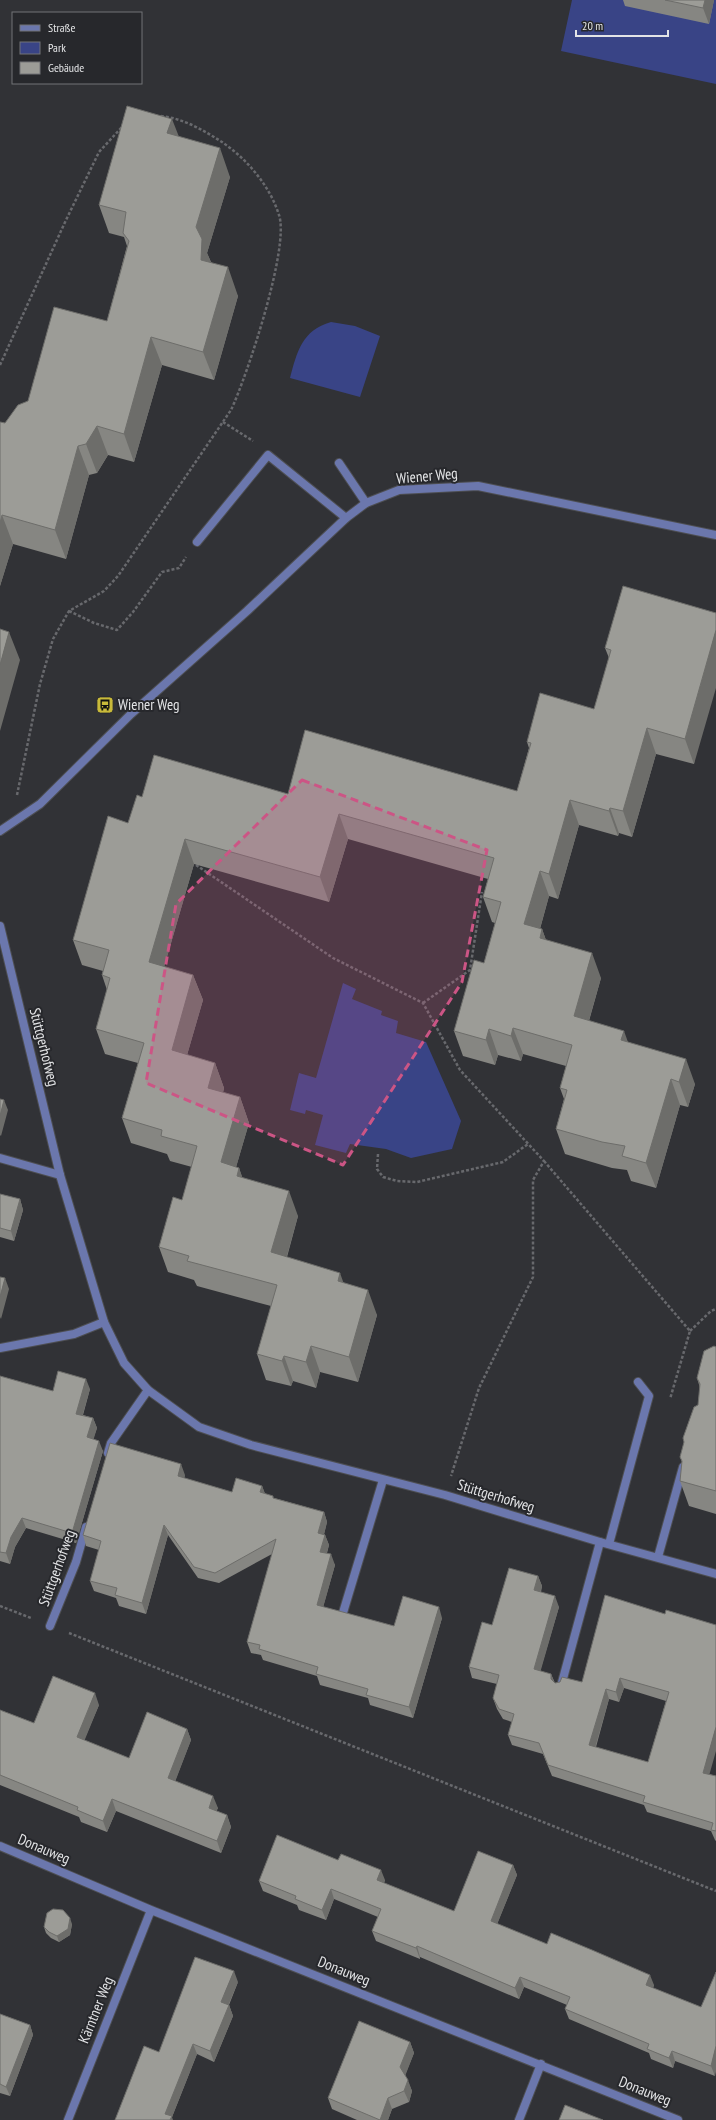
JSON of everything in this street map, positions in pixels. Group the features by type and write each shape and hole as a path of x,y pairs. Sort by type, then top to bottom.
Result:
{"street":[{"path":"197,542 268,455 346,518"},
{"path":"339,463 366,503"},
{"name":"Wiener Weg","path":"0,831 40,804 131,714 247,611 346,518 366,503 399,490 478,486 716,535"},
{"name":"Stüttgerhofweg","path":"0,926 60,1175 104,1322 124,1363 148,1390 199,1427 251,1445 445,1495 604,1543 716,1574"},
{"path":"0,1158 60,1175"},
{"path":"0,1348 74,1334 104,1322"},
{"path":"560,1688 649,1396 638,1382"},
{"path":"106,1458 111,1443 148,1390"},
{"path":"658,1557 684,1460"},
{"path":"342,1616 383,1480"},
{"name":"Stüttgerhofweg","path":"50,1626 76,1562 89,1517"},
{"name":"Donauweg","path":"0,1846 151,1910 541,2064 678,2120"},
{"name":"Kärntner Weg","path":"68,2120 151,1910"},
{"path":"519,2120 541,2064"}],"path":[{"path":"11,823 40,684 53,639 69,611 104,591 118,576 223,422 239,392 271,289 281,244 280,216 267,187 237,152 204,130 169,116 154,115"},
{"path":"0,365 66,220 99,152 127,124"},
{"path":"223,422 263,448 268,455"},
{"path":"69,611 94,623 117,630 133,612 162,572 179,568 197,542"},
{"path":"196,865 333,958 423,1003 460,1070 544,1161 690,1331"},
{"path":"423,1003 470,970 482,892"},
{"path":"378,1154 377,1169 383,1177 397,1181 417,1182 503,1162 528,1144"},
{"path":"445,1495 479,1388 533,1277 533,1180 544,1161"},
{"path":"668,1406 690,1331 711,1311 716,1309"},
{"path":"0,1606 716,1891"}],"highlighted area":[{"path":"302,780 487,850 462,982 343,1165 146,1083 176,904"}],"green space":[{"path":"572,0 716,0 716,84 561,51"},
{"path":"331,322 355,326 380,336 360,397 290,378 298,351 307,336 313,330"},
{"path":"343,983 356,989 352,999 382,1011 381,1015 398,1021 396,1033 426,1042 461,1121 452,1149 411,1158 386,1149 350,1144 346,1153 315,1145 323,1115 306,1110 305,1114 290,1110 299,1073 316,1078"}],"building":[{"path":"665,0 705,0 703,8"},
{"path":"127,106 172,119 167,133 220,148 196,227 202,239 201,260 228,267 203,352 151,337 124,434 97,426 86,444 78,446 55,530 2,515 0,523 0,422 5,423 18,405 28,401 54,307 107,321 129,241 123,233 126,212 99,205"},
{"path":"623,586 716,613 716,630 685,739 647,728 623,811 610,808 609,811 570,800 549,874 540,871 524,924 542,929 540,938 592,953 574,1016 624,1031 621,1040 686,1059 679,1082 671,1079 646,1163 622,1156 625,1146 602,1142 556,1129 567,1090 560,1088 572,1045 513,1028 511,1036 489,1029 486,1040 454,1031 474,960 484,963 501,902 483,897 494,858 339,814 320,877 185,839 149,962 193,975 172,1050 215,1063 208,1088 240,1097 221,1162 239,1168 237,1176 289,1191 271,1252 340,1273 338,1281 368,1290 349,1357 311,1346 306,1362 284,1356 282,1361 257,1354 277,1285 187,1261 189,1256 159,1247 173,1197 182,1200 197,1146 161,1136 162,1130 122,1118 144,1043 96,1029 110,978 102,975 109,950 73,940 108,816 128,823 137,795 142,797 154,755 288,794 305,730 517,791 531,743 527,742 540,693 594,709 611,650 605,648"},
{"path":"0,629 9,632 0,665"},
{"path":"0,1099 4,1100 0,1116"},
{"path":"0,1194 20,1199 11,1231 0,1228"},
{"path":"0,1277 5,1278 0,1297"},
{"path":"714,1346 716,1347 716,1491 680,1481 682,1461 680,1457 684,1442 683,1438 694,1407 698,1405 700,1384 697,1378 704,1351"},
{"path":"58,1371 86,1379 76,1414 93,1418 87,1437 99,1441 72,1533 22,1518 11,1537 6,1553 0,1552 0,1376 53,1391"},
{"path":"110,1443 181,1464 178,1476 232,1492 236,1478 262,1486 260,1492 273,1496 273,1498 324,1512 318,1533 325,1535 320,1552 331,1554 317,1605 394,1626 403,1596 439,1607 409,1707 366,1695 368,1689 316,1674 318,1667 259,1649 260,1645 247,1642 276,1539 215,1573 194,1567 164,1525 142,1603 115,1595 117,1588 90,1581 101,1541 83,1535"},
{"path":"509,1568 538,1576 534,1590 555,1596 534,1669 551,1674 551,1679 555,1683 560,1682 562,1677 582,1682 605,1595 665,1614 666,1610 716,1625 716,1727 703,1773 716,1776 716,1831 711,1830 713,1823 643,1802 645,1796 548,1765 539,1743 508,1735 514,1714 499,1709 493,1698 499,1675 469,1667 482,1622 492,1625","holes":["620,1678 669,1692 648,1762 589,1745 606,1689 616,1692"]},
{"path":"53,1676 95,1693 77,1737 129,1758 147,1712 187,1729 168,1778 213,1796 209,1808 227,1815 217,1841 112,1799 103,1821 77,1810 78,1807 0,1775 0,1710 34,1723"},
{"path":"277,1835 338,1860 341,1854 381,1870 377,1880 454,1911 478,1851 513,1865 491,1921 547,1944 551,1933 650,1975 646,1985 701,2007 716,1972 716,2046 711,2066 672,2051 669,2058 647,2049 649,2044 565,2009 570,1997 520,1977 515,1988 417,1946 416,1948 372,1931 381,1909 331,1889 322,1910 295,1899 296,1896 259,1881"},
{"path":"53,1909 63,1910 70,1918 68,1929 57,1936 49,1932 44,1927 47,1913"},
{"path":"195,1957 234,1971 221,2002 229,2005 210,2051 193,2044 165,2114 172,2116 170,2120 115,2120 144,2046 159,2052"},
{"path":"0,2014 30,2025 6,2087 0,2084"},
{"path":"359,2021 410,2042 400,2067 408,2080 404,2091 388,2098 380,2120 328,2098"},
{"path":"565,2105 603,2120 559,2120"}],"place":[{"name":"Wiener Weg","path":"105,705"}]}
